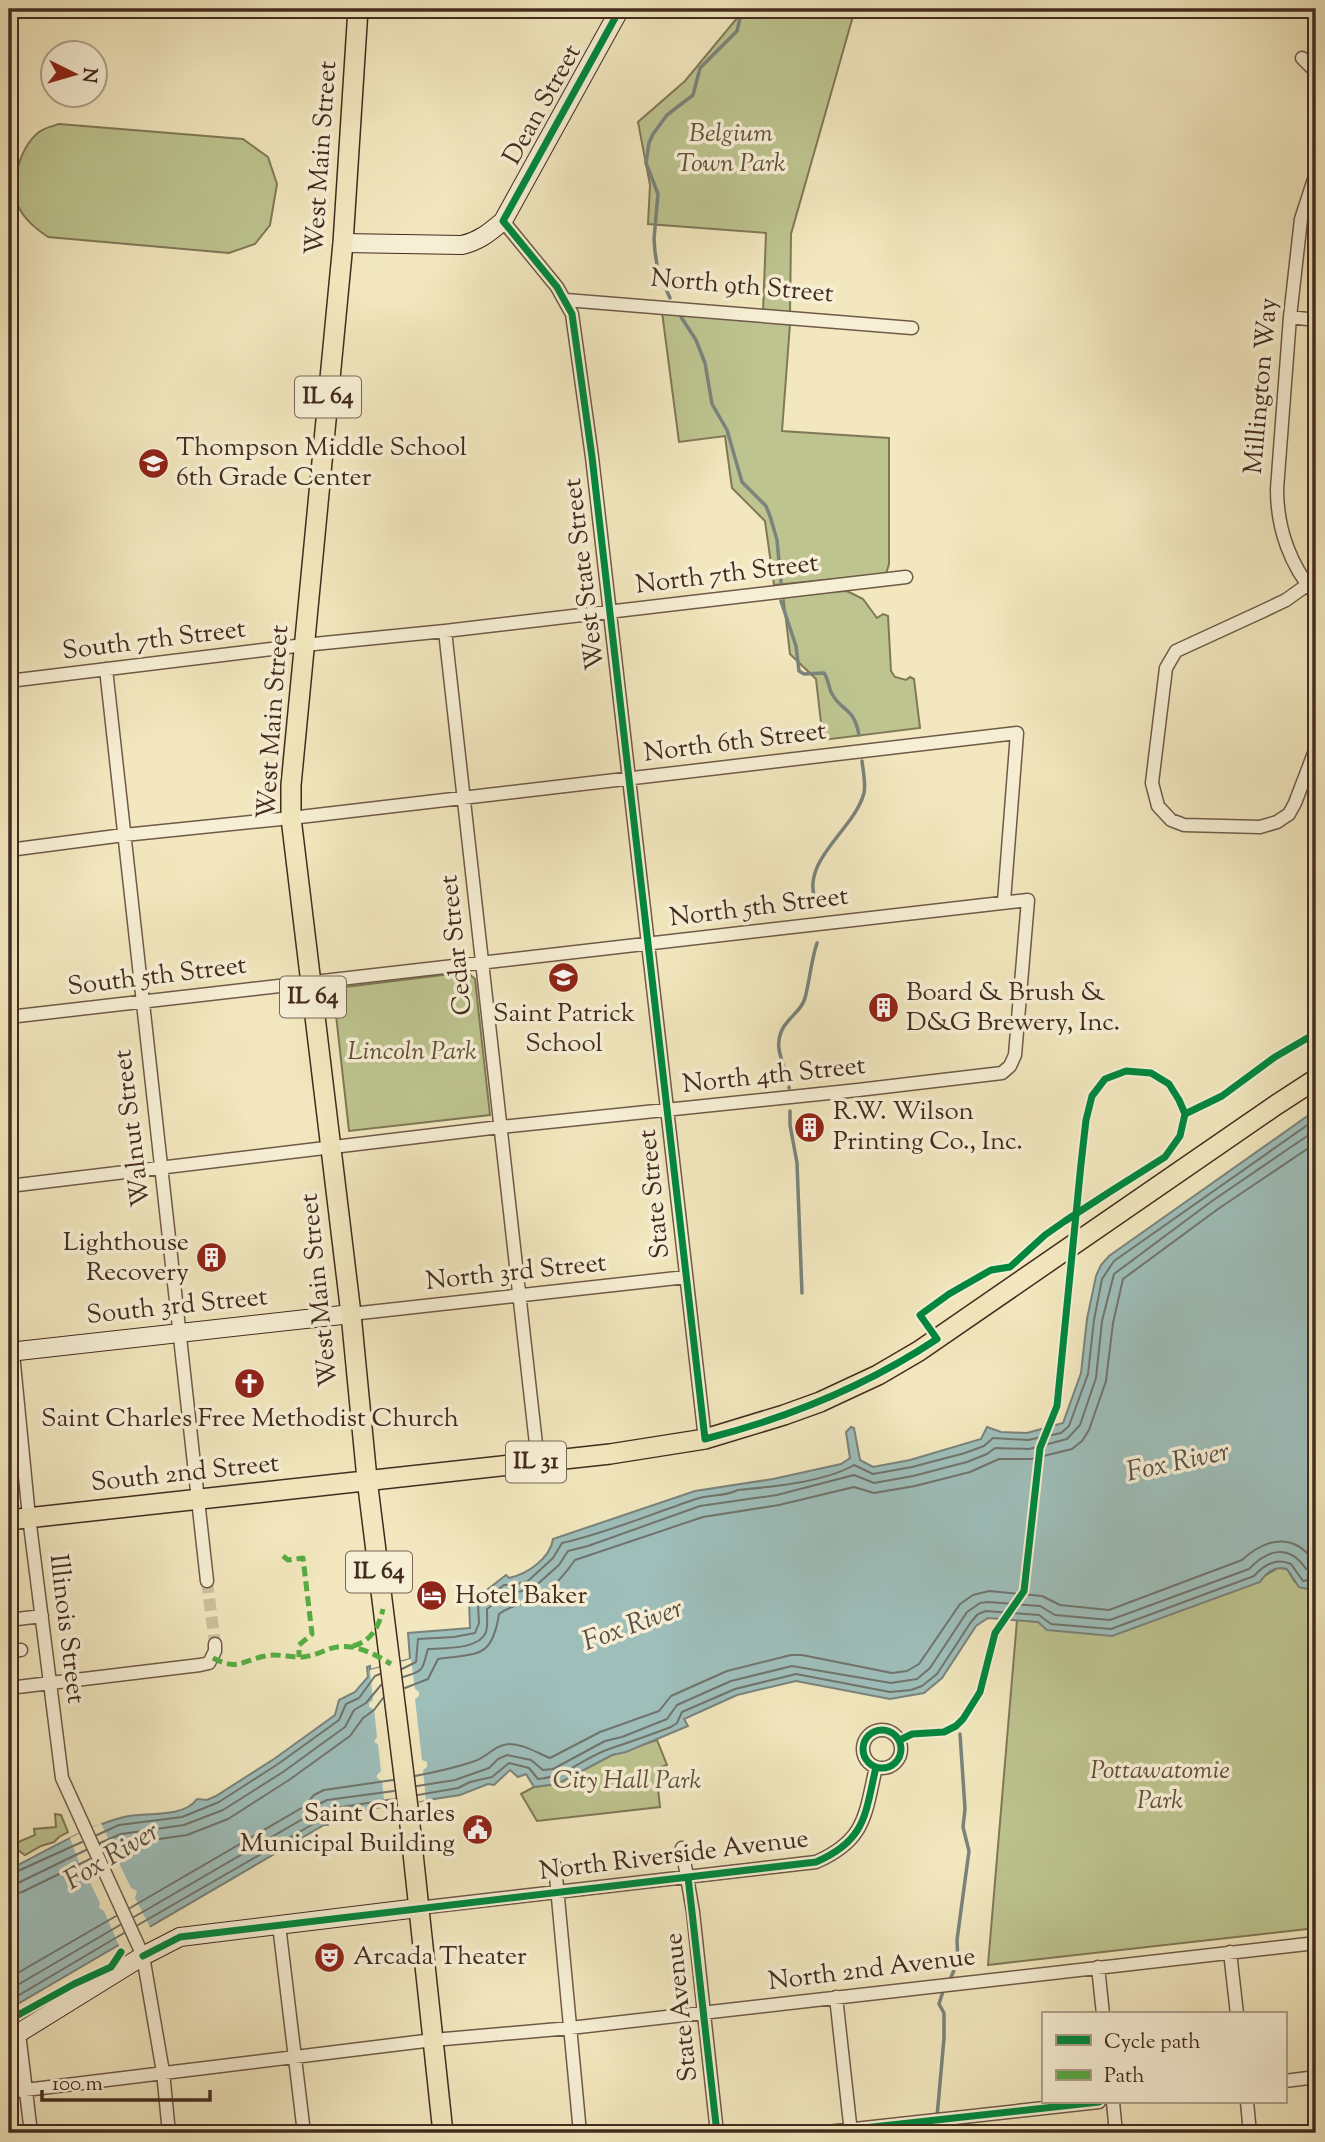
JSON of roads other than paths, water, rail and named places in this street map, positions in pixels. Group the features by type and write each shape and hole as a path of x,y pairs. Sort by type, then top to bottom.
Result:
{"main road":[{"name":"West Main Street","path":"358,9 343,243 291,785 291,817 351,1314 367,1479"},
{"name":"IL 31","path":"367,1479 538,1462 705,1439 820,1402 898,1364 1316,1079"},
{"name":"South 2nd Street","path":"9,1520 367,1479"},
{"name":"IL 64","path":"367,1479 408,1806 443,2133"}],"street":[{"name":"Dean Street","path":"503,221 620,9"},
{"path":"1302,58 1316,72"},
{"name":"Millington Way","path":"1316,173 1301,219 1290,317 1277,507 1286,545 1316,595"},
{"path":"343,243 461,245 475,242 503,221"},
{"name":"West State Street","path":"503,221 566,300 576,333 648,945"},
{"name":"North 9th Street","path":"566,300 912,328"},
{"path":"1290,317 1316,320"},
{"name":"North 7th Street","path":"304,645 905,577"},
{"path":"1307,584 1286,600 1186,646 1171,657 1166,668 1153,772 1155,801 1166,816 1184,825 1270,825 1284,818 1295,803 1316,748"},
{"name":"Cedar Street","path":"445,631 538,1462"},
{"name":"South 7th Street","path":"9,681 304,645"},
{"name":"Walnut Street","path":"106,669 206,1581"},
{"name":"North 6th Street","path":"9,850 1017,733 1004,901"},
{"name":"North 4th Street","path":"9,1186 500,1127 1002,1073 1010,1066 1015,1055 1028,900 1004,901"},
{"name":"North 5th Street","path":"310,981 648,945 1004,901"},
{"name":"State Street","path":"648,945 705,1439"},
{"name":"South 5th Street","path":"9,1017 310,981"},
{"name":"North 3rd Street","path":"351,1314 686,1277"},
{"name":"Illinois Street","path":"9,1313 29,1517 62,1778 143,1956 163,2072 169,2133"},
{"name":"South 3rd Street","path":"11,1352 351,1314"},
{"path":"9,1620 42,1616"},
{"path":"9,1688 200,1665 209,1663 214,1651"},
{"name":"North Riverside Avenue","path":"418,1908 816,1862 837,1853 852,1839 864,1820 876,1767"},
{"name":"State Avenue","path":"682,1848 688,1877 717,2133"},
{"path":"555,1866 580,2133"},
{"path":"32,2133 14,2036 143,1956 180,1937 418,1908"},
{"path":"279,1925 304,2133"},
{"name":"North 2nd Avenue","path":"9,2092 433,2040 570,2028 1316,1943"},
{"path":"1230,1952 1237,2012"},
{"path":"1098,1967 1103,2012"},
{"path":"836,1997 851,2131"},
{"path":"1286,2081 1316,2077"},
{"path":"818,2133 1078,2104"},
{"path":"1113,2104 1116,2133"},
{"path":"1247,2104 1250,2133"}],"water":[{"name":"Fox River","path":"1316,1110 1316,1581 1307,1589 1299,1587 1287,1569 1275,1569 1260,1582 1112,1636 1047,1630 1038,1622 988,1618 976,1626 942,1678 924,1693 890,1699 796,1681 737,1695 684,1719 688,1726 626,1752 612,1755 557,1784 534,1787 526,1774 518,1777 510,1770 494,1785 488,1784 460,1795 330,1815 328,1825 9,2009 9,1870 68,1839 115,1819 184,1809 197,1799 207,1800 216,1796 335,1715 339,1700 355,1692 368,1677 367,1667 370,1666 370,1670 410,1659 408,1633 470,1628 469,1600 479,1596 506,1575 509,1578 516,1576 537,1564 547,1553 553,1539 695,1491 773,1479 841,1464 850,1458 846,1432 851,1427 854,1428 860,1460 873,1467 910,1460 981,1439 987,1427 1001,1432 1027,1433 1063,1423 1081,1373 1087,1319 1101,1265 1109,1256"}],"waterway":[{"path":"670,298 658,271 655,252 658,194 646,163 649,143 667,115 693,95 700,68 737,31 742,9"},
{"path":"681,317 696,340 705,363 712,404 727,430 742,482 766,506 770,516 777,540 781,582"},
{"path":"781,601 796,646 799,671 804,674 824,673 832,694 854,719 859,735"},
{"path":"816,903 813,887 821,859 850,820 864,793 862,761"},
{"path":"788,1076 780,1054 780,1034 804,1001 817,943"},
{"path":"790,1111 797,1163 802,1293"},
{"path":"949,1982 958,1961 957,1940 969,1851 963,1827 965,1809 960,1734"},
{"path":"937,2117 944,2038 944,2013 939,2004 944,1988"},
{"path":"936,2124 937,2133"}],"tunnel":[{"path":"207,1581 215,1644"}],"place":[{"name":"Thompson Middle School 6th Grade Center","path":"153,463"},
{"name":"Saint Patrick School","path":"564,978"},
{"name":"Board & Brush & D&G Brewery, Inc.","path":"883,1008"},
{"name":"R.W. Wilson Printing Co., Inc.","path":"810,1127"},
{"name":"Lighthouse Recovery","path":"212,1258"},
{"name":"Saint Charles Free Methodist Church","path":"250,1383"},
{"name":"Hotel Baker","path":"432,1596"},
{"name":"Saint Charles Municipal Building","path":"478,1829"},
{"name":"Arcada Theater","path":"330,1957"}],"park label":[{"name":"Belgium Town Park","path":"731,149"},
{"name":"Lincoln Park","path":"412,1052"},
{"name":"City Hall Park","path":"627,1781"},
{"name":"Pottawatomie Park","path":"1160,1786"}]}
